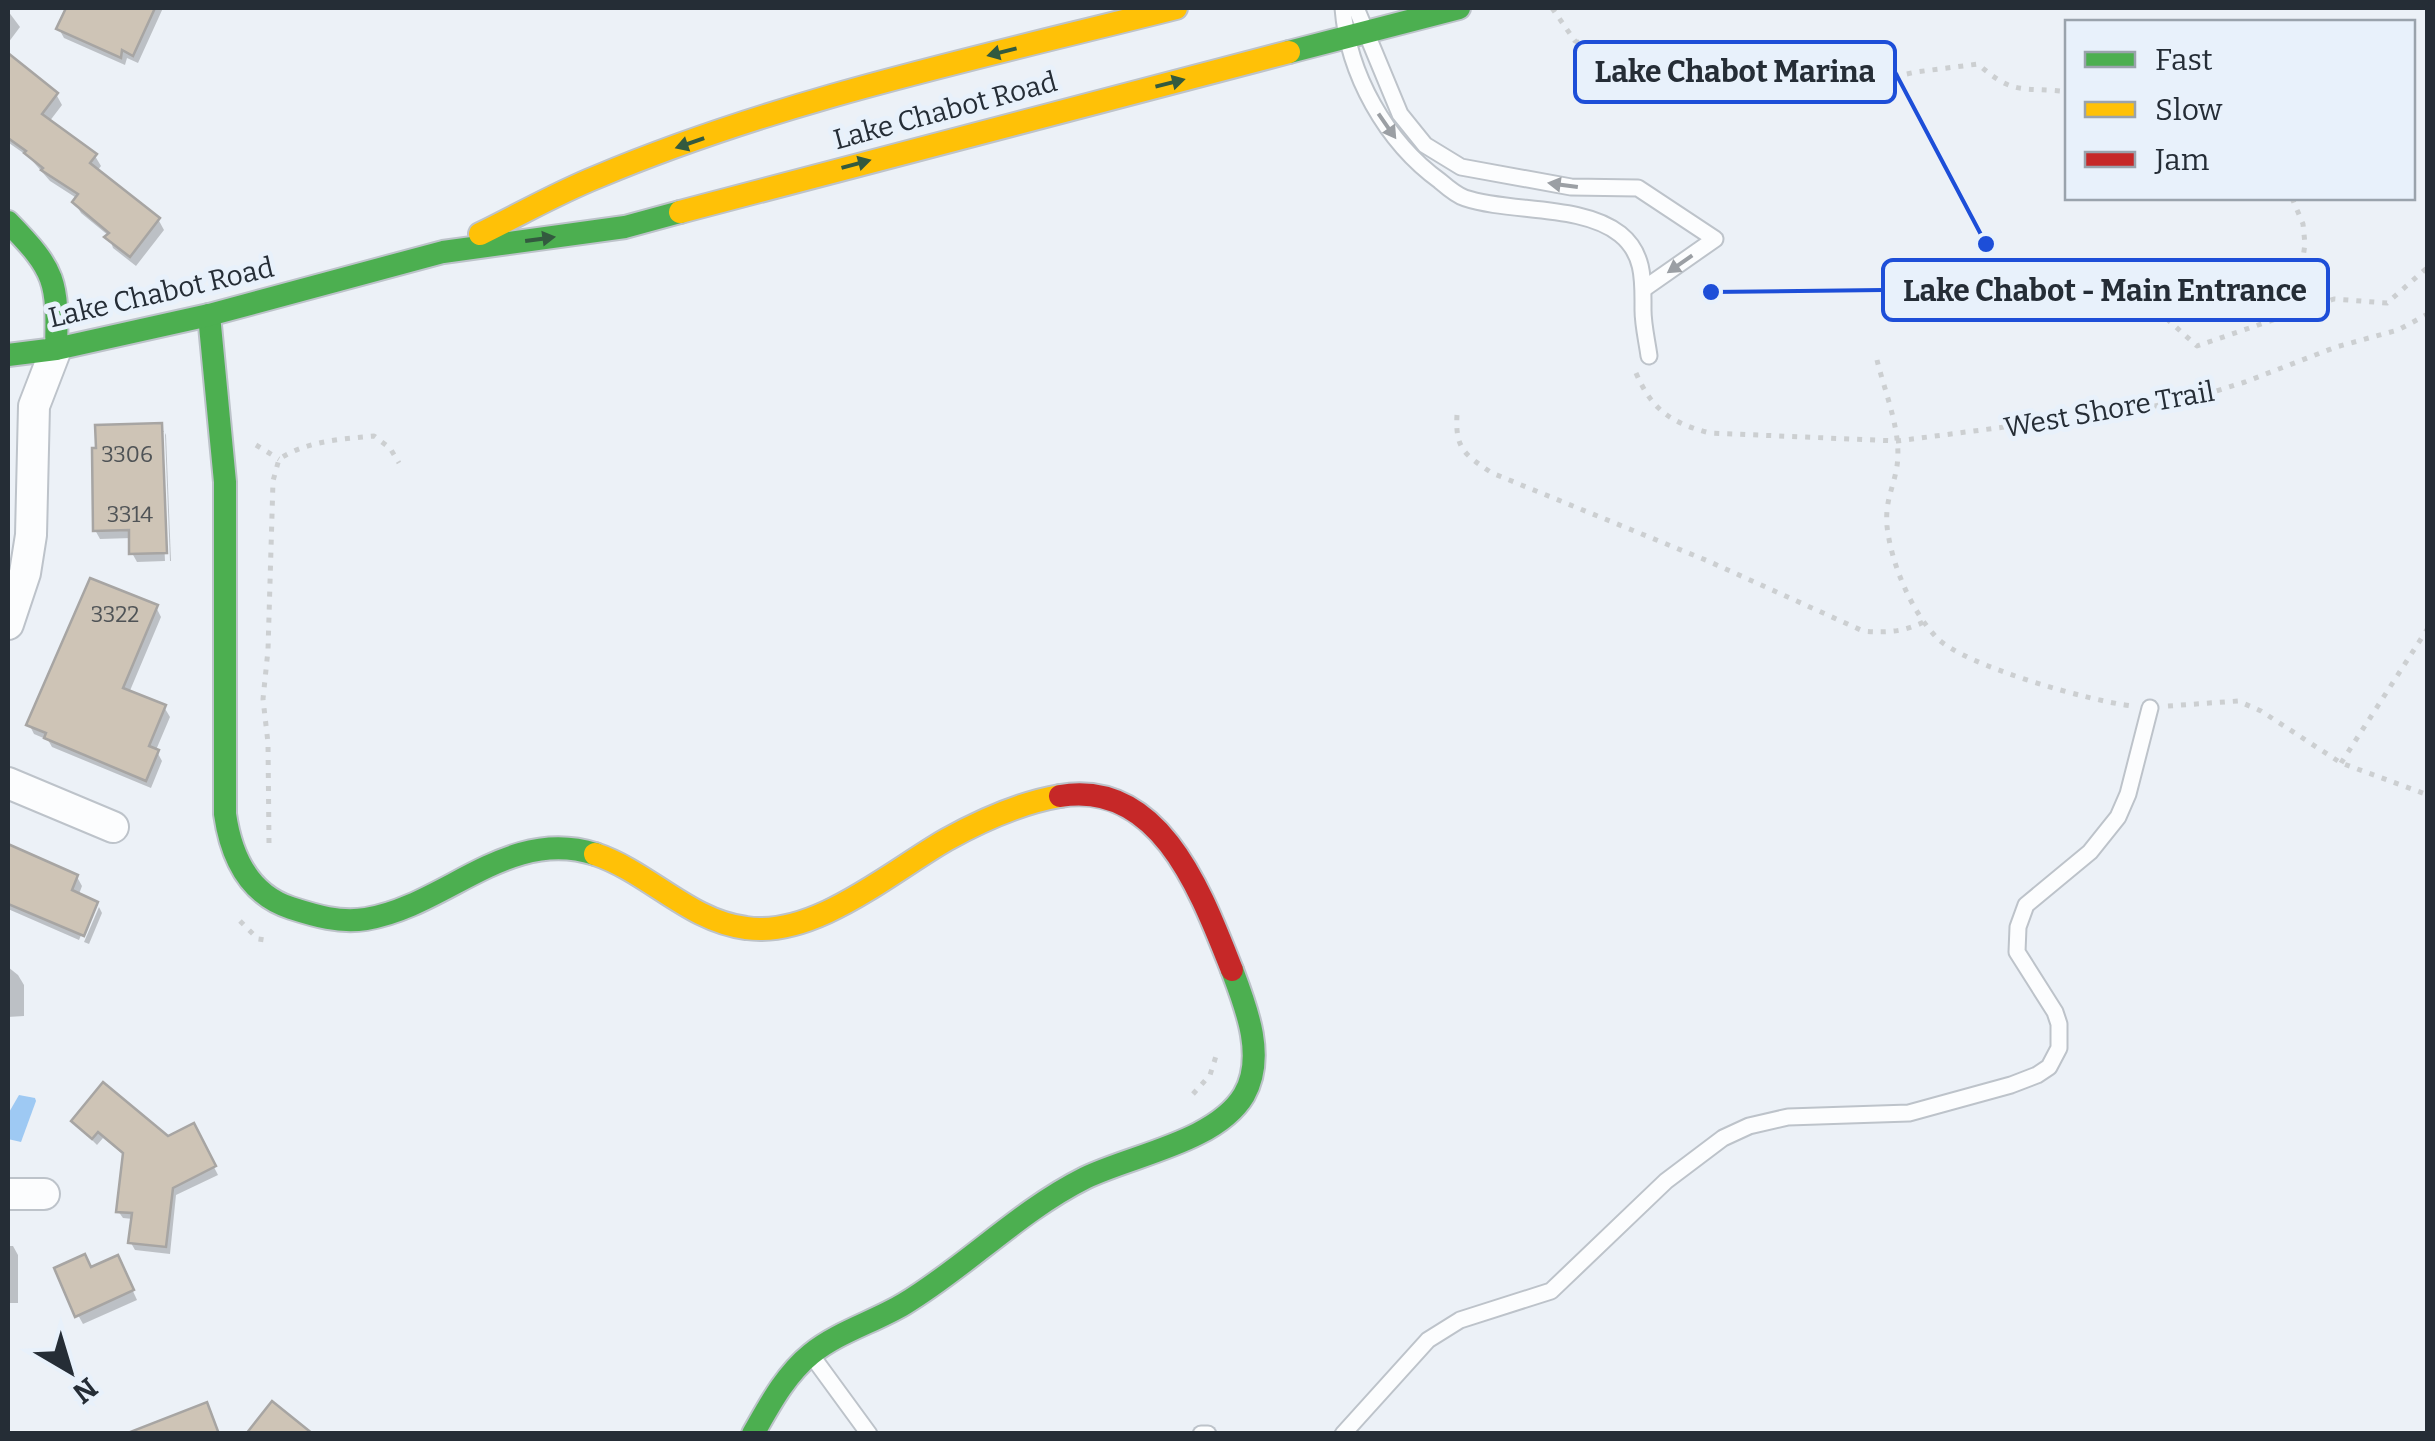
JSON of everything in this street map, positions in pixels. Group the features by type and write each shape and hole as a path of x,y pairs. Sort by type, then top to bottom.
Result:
{"street":[{"name":"Lake Chabot Road","path":"443,252 608,172 768,116 887,81 1176,8"},
{"name":"Lake Chabot Road","path":"8,355 56,349 209,314 443,252 625,227 936,142 1459,8"},
{"path":"8,222 41,256 53,274 58,292 56,349 37,393 32,418 31,535 25,573 8,624"},
{"path":"209,314 225,482 225,814 228,842 237,866 267,898 308,915 366,920 419,903 502,859 534,848 558,847 582,850 624,866 717,922 753,930 778,928 832,908 990,818 1047,796 1074,792 1110,796 1134,806 1170,838 1183,861 1250,1020 1252,1074 1244,1098 1225,1117 1202,1129 1083,1180 1031,1212 952,1273 901,1306 841,1335 811,1355 784,1386 753,1434"},
{"path":"8,783 113,827"},
{"path":"8,1194 44,1194"}],"lane":[{"path":"1343,8 1400,114 1425,145 1461,167 1571,187 1638,188 1715,240 1646,288"},
{"path":"1356,8 1356,35 1380,118 1415,163 1462,198 1590,220 1621,235 1641,264 1646,288 1643,310 1648,356"},
{"path":"1590,220 1598,187"},
{"path":"1343,1434 1428,1340 1460,1320 1550,1291 1666,1181 1723,1138 1749,1126 1788,1117 1909,1113 2011,1085 2049,1067 2059,1048 2059,1024 2017,952 2018,927 2026,905 2090,852 2118,817 2128,794 2150,708"},
{"path":"811,1355 869,1434"}],"path":[{"path":"1552,8 1575,42 1611,54 1695,45 1761,86 1805,96 1916,72 1978,64 2000,84 2011,88 2065,92"},
{"path":"2293,200 2303,224 2298,284 2308,308"},
{"path":"2157,310 2197,346 2334,299 2386,304 2428,268"},
{"name":"West Shore Trail","path":"1636,372 1655,407 1687,428 1710,433 1897,441 2058,422 2194,398 2336,347 2398,330 2428,314"},
{"path":"1877,360 1897,441 1897,466 1886,502 1888,532 1902,577 1924,622 1938,638 1964,656 2122,705 2150,708 2238,701 2261,710 2341,764 2428,795"},
{"path":"1456,414 1455,438 1464,452 1492,473 1708,561 1863,631 1888,633 1924,622"},
{"path":"267,857 269,771 263,699 273,481 279,459 316,444 374,436 390,448 399,463"},
{"path":"2341,764 2428,628"},
{"path":"238,919 258,939 275,941"},
{"path":"1178,1103 1193,1095 1210,1075 1218,1046"}],"water":[{"path":"19,1095 36,1101 21,1142 8,1139 8,1114"}],"building":[{"path":"66,8 155,8 133,56 122,50 121,58 56,29"},
{"path":"8,53 58,93 42,114 97,154 90,163 160,218 130,257 104,237 109,233 72,202 78,194 41,170 26,151 8,138"},
{"path":"162,423 167,553 129,554 129,530 93,531 95,425"},
{"path":"90,578 158,605 123,688 166,705 149,746 159,750 146,781 44,738 46,733 26,725"},
{"path":"8,844 78,875 72,890 98,902 84,936 8,904"},
{"path":"103,1082 168,1136 194,1123 216,1166 173,1188 166,1247 128,1243 132,1213 116,1212 123,1153 98,1132 92,1139 71,1121"},
{"path":"85,1254 91,1267 118,1255 134,1290 75,1317 54,1268"},
{"path":"272,1401 313,1434 246,1434"},
{"path":"207,1402 219,1434 130,1434 130,1432"}],"traffic: fast":[{"path":"1289,52 1459,8"},
{"path":"8,355 56,349 209,315 443,252 625,227 680,212"},
{"path":"8,222 36,253 51,278 56,349"},
{"path":"209,315 225,482 225,814 244,871 276,902 319,916 356,920 395,911 478,871 534,851 564,848 595,854"},
{"path":"753,1434 785,1381 822,1346 927,1289 1061,1191 1194,1136 1231,1111 1250,1080 1254,1049 1248,1016 1232,970"}],"traffic: slow":[{"path":"480,234 582,183 738,125 956,62 1176,8"},
{"path":"680,212 1289,52"},
{"path":"595,854 725,924 772,928 798,923 850,900 987,819 1060,796"}],"traffic: jam":[{"path":"1060,796 1095,796 1125,805 1151,824 1173,848 1191,878 1232,970"}],"place":[{"name":"Lake Chabot Marina","path":"1986,244"},
{"name":"Lake Chabot - Main Entrance","path":"1711,292"}]}
